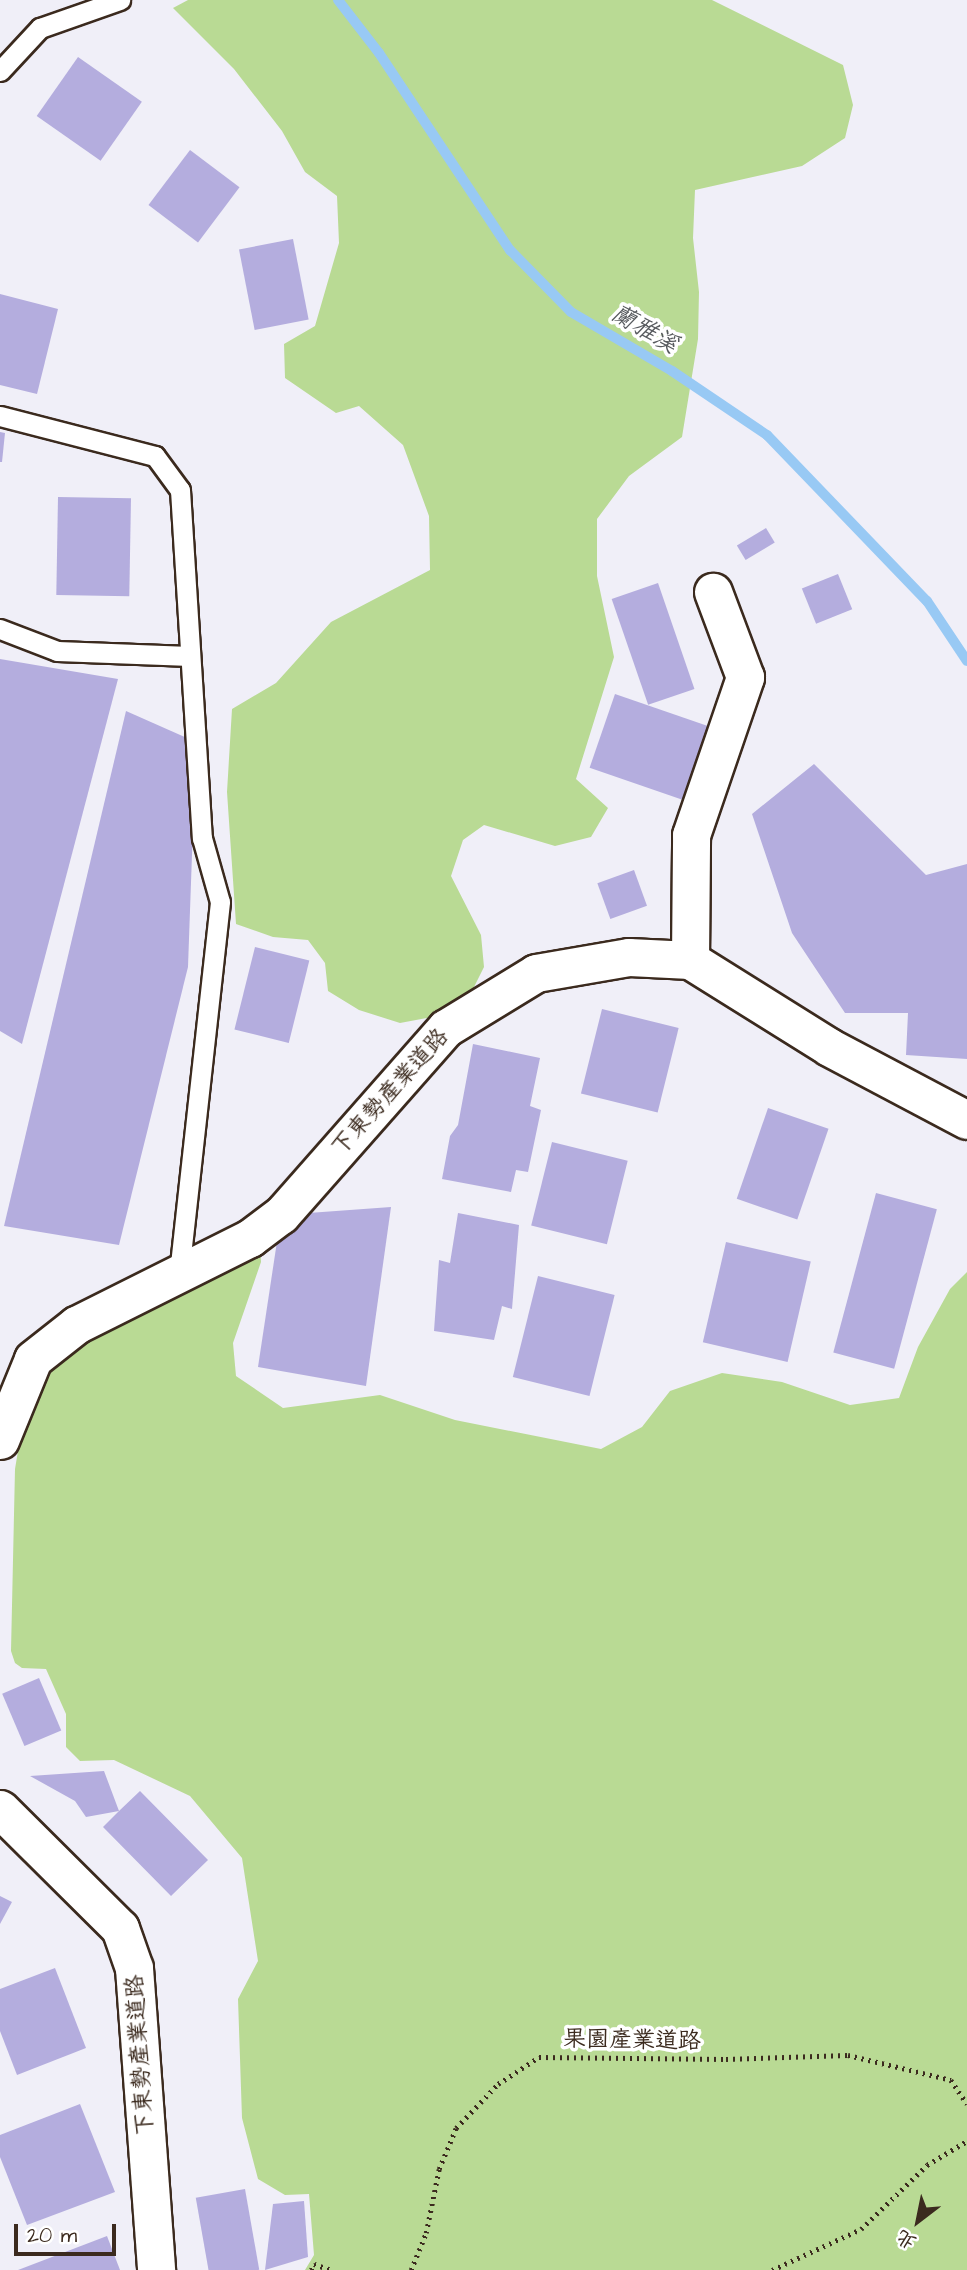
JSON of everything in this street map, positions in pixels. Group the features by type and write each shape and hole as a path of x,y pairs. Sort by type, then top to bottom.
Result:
{"street":[{"path":"690,960 691,835 745,677 713,592"},
{"name":"下東勢產業道路","path":"0,1440 33,1359 76,1325 250,1238 281,1215 446,1028 536,973 629,957 690,960 829,1047 967,1120"},
{"name":"下東勢產業道路","path":"0,1809 120,1928 134,1968 156,2270"}],"lane":[{"path":"0,71 40,28 120,0"},
{"path":"0,416 155,456 180,490 202,838 220,902 179,1272"},
{"path":"0,629 57,651 190,656"}],"path":[{"name":"果園產業道路","path":"411,2270 426,2233 439,2169 456,2127 498,2084 538,2057 726,2059 848,2055 951,2080 967,2104"},
{"path":"772,2270 861,2229 927,2165 967,2141"},
{"path":"311,2270 314,2264 331,2270"}],"green space":[{"path":"188,0 712,0 843,65 853,105 845,138 802,166 695,190 693,238 699,292 698,339 682,437 629,476 597,519 597,576 614,657 576,779 608,808 591,837 555,846 484,825 463,840 451,876 481,935 484,967 473,989 432,1017 400,1023 359,1010 328,991 325,963 308,940 273,937 236,924 227,792 232,709 276,683 331,622 430,570 429,516 403,445 359,406 336,413 285,378 284,344 315,326 339,243 337,196 305,172 282,131 234,69 173,8"},
{"path":"260,1246 261,1262 233,1343 236,1376 283,1408 380,1395 455,1420 601,1449 642,1427 670,1391 722,1373 782,1382 850,1405 899,1398 918,1347 950,1289 967,1272 967,2270 305,2270 314,2255 309,2194 285,2195 258,2179 242,2118 238,1999 258,1961 242,1858 190,1796 114,1760 80,1761 66,1747 66,1714 46,1669 22,1668 15,1663 11,1651 15,1469 26,1403 49,1363 100,1329"}],"building":[{"path":"78,57 142,102 101,161 37,116"},
{"path":"190,150 240,187 198,242 148,205"},
{"path":"293,239 309,319 255,330 239,249"},
{"path":"0,294 58,309 37,394 0,385"},
{"path":"0,432 5,433 2,462 0,462"},
{"path":"58,497 131,498 129,596 56,595"},
{"path":"766,528 775,543 746,560 737,546"},
{"path":"838,574 852,609 816,624 802,589"},
{"path":"658,583 694,689 648,705 612,599"},
{"path":"0,659 118,679 22,1044 0,1031"},
{"path":"615,694 711,727 686,801 590,768"},
{"path":"126,711 196,742 188,967 119,1245 4,1226"},
{"path":"814,764 926,875 967,864 967,1059 906,1055 908,1013 845,1013 792,933 752,814"},
{"path":"634,870 647,906 610,919 597,883"},
{"path":"255,947 309,961 289,1043 234,1029"},
{"path":"602,1009 679,1028 658,1113 581,1093"},
{"path":"473,1044 540,1058 530,1106 541,1110 528,1172 516,1170 511,1192 442,1179 450,1136 458,1125"},
{"path":"768,1108 829,1129 797,1220 737,1199"},
{"path":"552,1142 628,1161 607,1244 531,1225"},
{"path":"876,1193 937,1209 894,1369 833,1352"},
{"path":"391,1207 366,1386 258,1367 281,1215"},
{"path":"458,1213 519,1225 512,1309 502,1306 494,1340 434,1331 439,1260 450,1263"},
{"path":"726,1242 811,1262 788,1362 703,1342"},
{"path":"538,1276 615,1295 589,1396 513,1377"},
{"path":"39,1678 61,1730 24,1746 2,1694"},
{"path":"104,1771 119,1811 86,1817 75,1801 30,1776"},
{"path":"140,1791 208,1860 171,1896 103,1827"},
{"path":"0,1896 12,1902 0,1924"},
{"path":"55,1968 86,2048 17,2075 0,2031 0,1989"},
{"path":"80,2104 115,2192 27,2225 0,2157 0,2135"},
{"path":"245,2189 259,2270 209,2270 196,2198"},
{"path":"304,2201 308,2257 265,2270 273,2204"},
{"path":"107,2236 120,2270 18,2270"}],"waterway":[{"name":"蘭雅溪","path":"338,0 379,53 510,250 571,312 672,371 767,435 927,601 967,661"}]}
